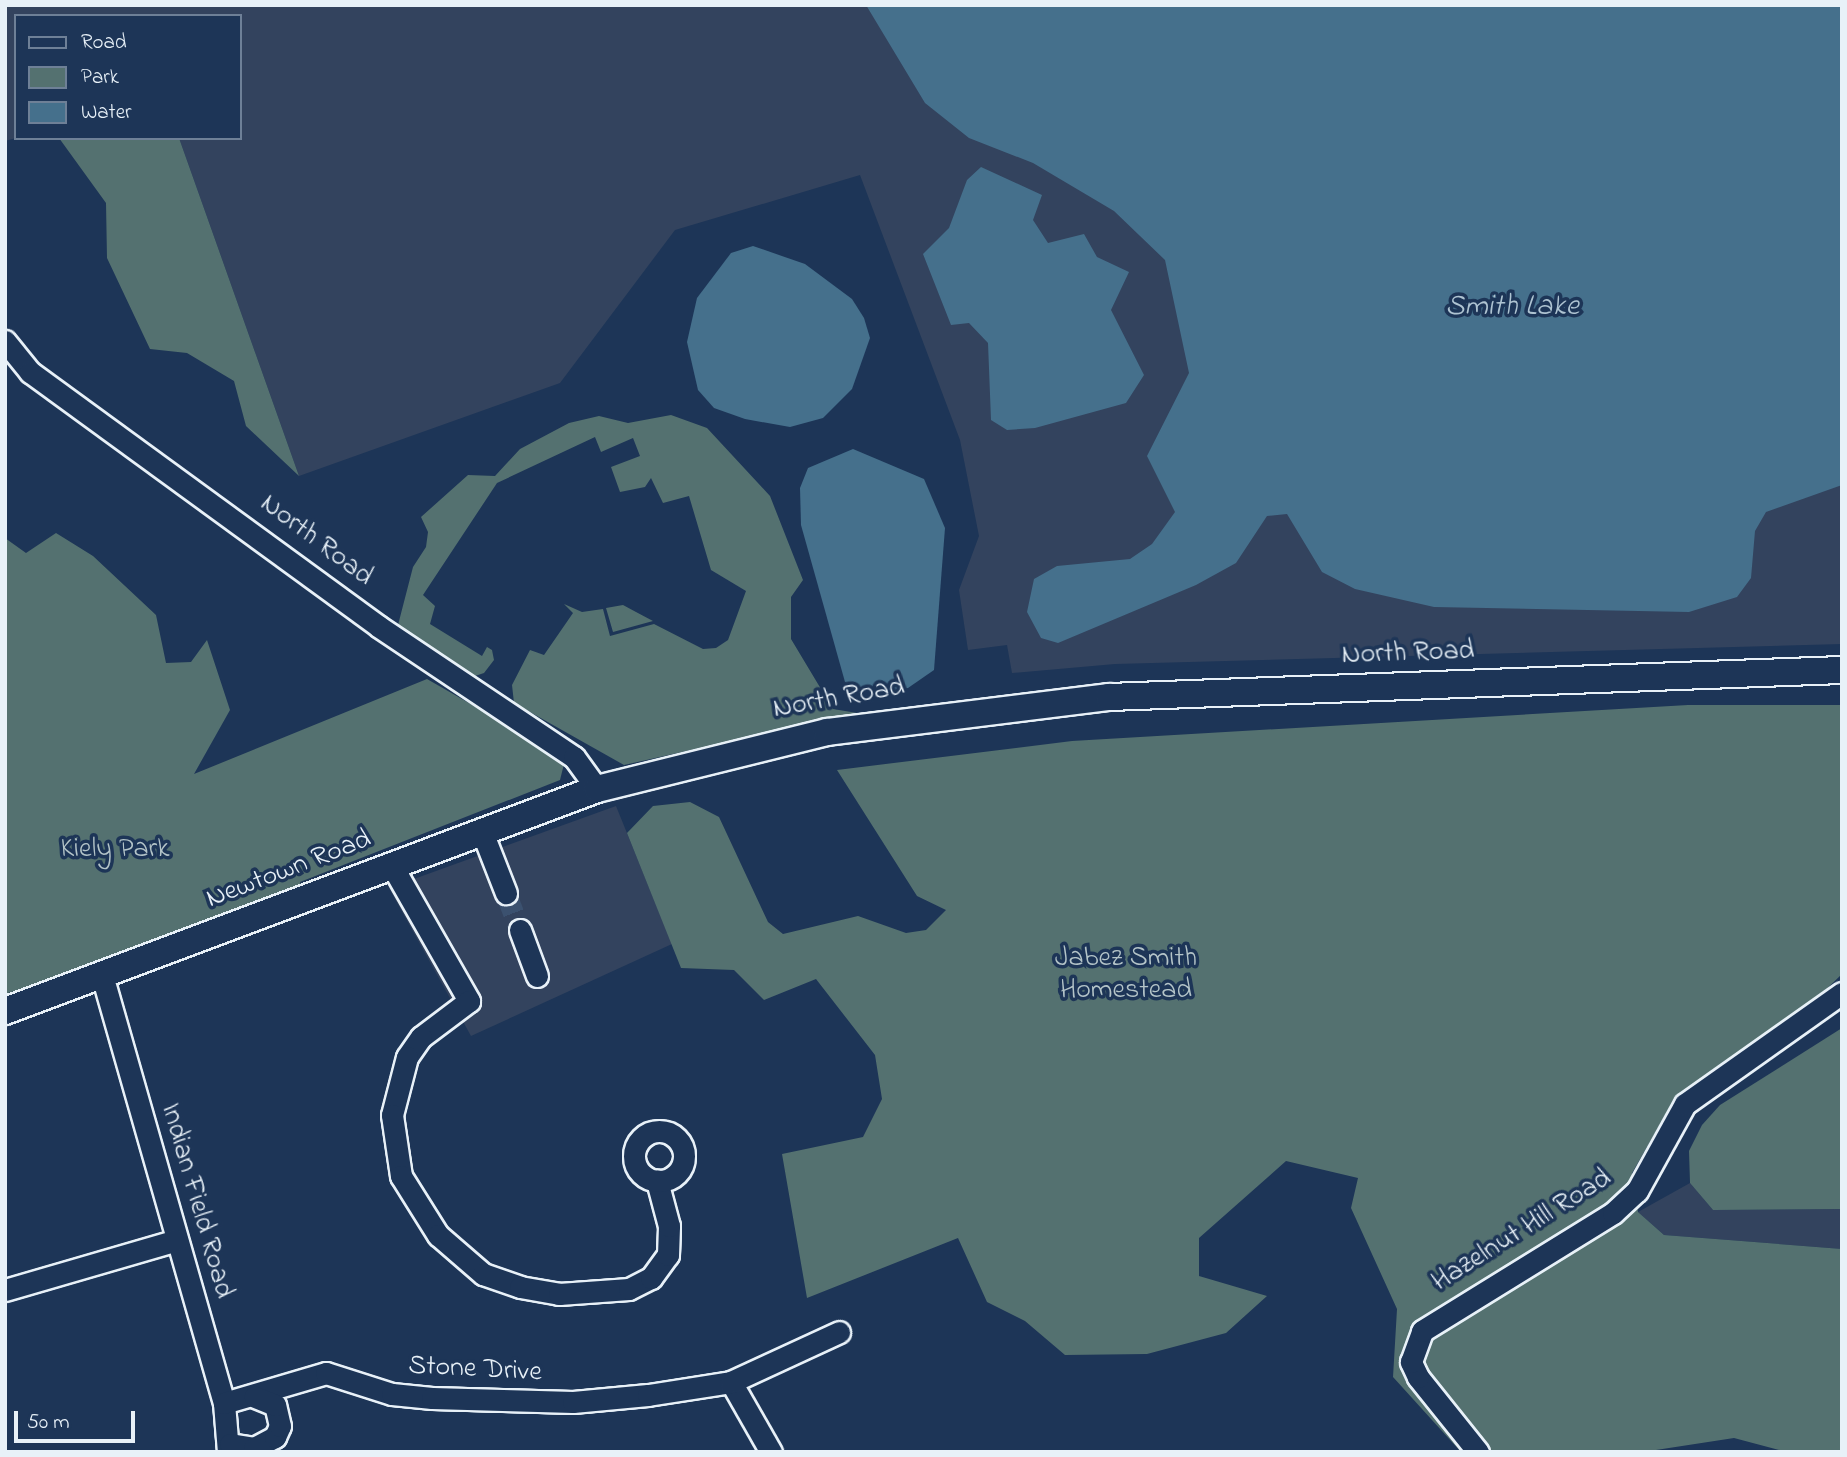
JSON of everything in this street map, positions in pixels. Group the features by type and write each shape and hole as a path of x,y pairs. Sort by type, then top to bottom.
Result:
{"main road":[{"name":"North Road","path":"597,789 814,734 1036,702 1842,670"},
{"name":"Newtown Road","path":"5,1012 486,827 597,789"}],"street":[{"name":"North Road","path":"5,341 30,372 378,626 574,757 597,789"},
{"path":"486,827 510,891"},
{"path":"391,864 469,1001 421,1037 407,1057 392,1115 401,1176 438,1235 483,1273 520,1287 559,1294 629,1289 651,1278 668,1255 669,1226 657,1181"},
{"path":"524,929 541,974"},
{"name":"Indian Field Road","path":"102,975 224,1403 229,1448 254,1448 275,1437 280,1426 275,1405 255,1397"},
{"name":"Hazelnut Hill Road","path":"1478,1452 1418,1377 1412,1346 1422,1331 1613,1213 1637,1191 1685,1104 1842,993"},
{"path":"5,1290 177,1240"},
{"name":"Stone Drive","path":"224,1403 255,1397 326,1373 401,1396 573,1402 731,1382 839,1332"},
{"path":"731,1382 771,1452"}],"shaded area":[{"path":"5,5 1842,5 1842,644 1115,664 1012,673 1007,645 968,650 959,590 979,536 960,440 860,175 675,230 560,383 299,476 180,140 242,140 242,14 14,14 14,139 5,141"},
{"path":"616,806 672,944 471,1036 389,888"},
{"path":"1690,1183 1713,1210 1842,1209 1842,1249 1664,1235 1638,1212"}],"green space":[{"path":"60,140 180,140 299,476 246,426 234,381 187,353 150,349 107,258 106,203"},
{"path":"671,415 707,428 770,496 803,580 791,597 791,639 833,709 857,713 624,765 514,703 512,685 530,650 544,655 573,613 564,604 582,612 603,609 610,636 654,624 703,649 716,648 728,640 746,591 711,570 689,496 663,503 651,478 645,487 620,492 611,467 640,456 633,438 601,452 595,437 497,483 423,595 435,606 430,624 482,656 487,647 492,650 494,660 484,673 475,676 398,625 413,567 426,547 428,532 421,517 468,475 495,476 520,449 569,423 599,416 628,423"},
{"name":"Kiely Park","path":"56,533 93,556 156,615 166,663 191,662 207,640 230,710 194,774 427,679 556,753 564,764 560,780 300,882 303,892 28,1004 21,989 5,994 5,538 26,553"},
{"path":"623,605 653,621 613,632 606,608"},
{"name":"Jabez Smith Homestead","path":"1688,705 1842,705 1842,974 1812,1003 1675,1098 1632,1173 1638,1212 1664,1235 1842,1249 1842,1452 1787,1452 1734,1438 1643,1452 1461,1452 1393,1377 1397,1309 1351,1208 1358,1178 1286,1161 1199,1238 1199,1276 1267,1296 1226,1333 1147,1354 1065,1355 1025,1321 987,1302 958,1238 807,1298 782,1154 863,1137 882,1099 875,1055 816,979 764,1000 734,970 681,968 627,833 653,806 690,802 719,817 768,922 783,934 858,916 906,933 926,930 946,910 917,896 837,770 1072,741"},
{"path":"1842,1028 1842,1209 1713,1210 1690,1183 1689,1151 1702,1125 1720,1105"}],"water":[{"name":"Smith Lake","path":"866,5 1842,5 1842,485 1766,512 1755,531 1751,578 1737,597 1689,612 1434,607 1355,589 1322,572 1287,514 1267,516 1236,563 1196,585 1058,643 1041,638 1027,612 1034,579 1057,566 1130,559 1152,544 1175,512 1147,456 1189,373 1165,260 1114,211 1033,163 969,138 925,103"},
{"path":"981,167 1042,195 1033,220 1048,243 1084,234 1097,257 1129,272 1111,310 1144,375 1126,403 1035,428 1007,430 991,420 988,343 969,323 951,325 923,254 949,228 967,180"},
{"path":"753,246 805,264 852,299 864,318 870,338 852,389 823,418 790,427 745,419 714,408 698,390 687,342 697,298 731,253"},
{"path":"853,449 924,479 945,528 934,670 908,688 875,695 845,682 801,525 800,488 808,468"}],"tunnel":[{"path":"506,893 520,930"}]}
